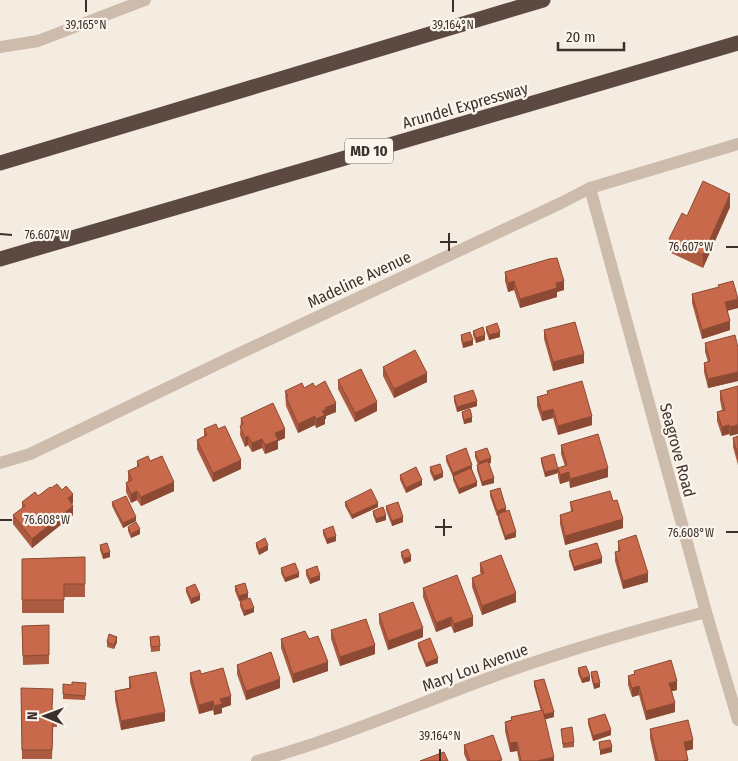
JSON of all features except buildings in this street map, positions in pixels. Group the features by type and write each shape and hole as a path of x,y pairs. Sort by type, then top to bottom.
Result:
{"highway":[{"path":"0,163 543,0"},
{"name":"Arundel Expressway","path":"0,259 738,43"}],"street":[{"path":"0,47 38,41 145,0"},
{"name":"Madeline Avenue","path":"0,463 30,454 590,188 738,144"},
{"name":"Seagrove Road","path":"590,188 706,612 738,720"},
{"name":"Mary Lou Avenue","path":"257,761 295,751 490,678 635,630 706,612"}]}
